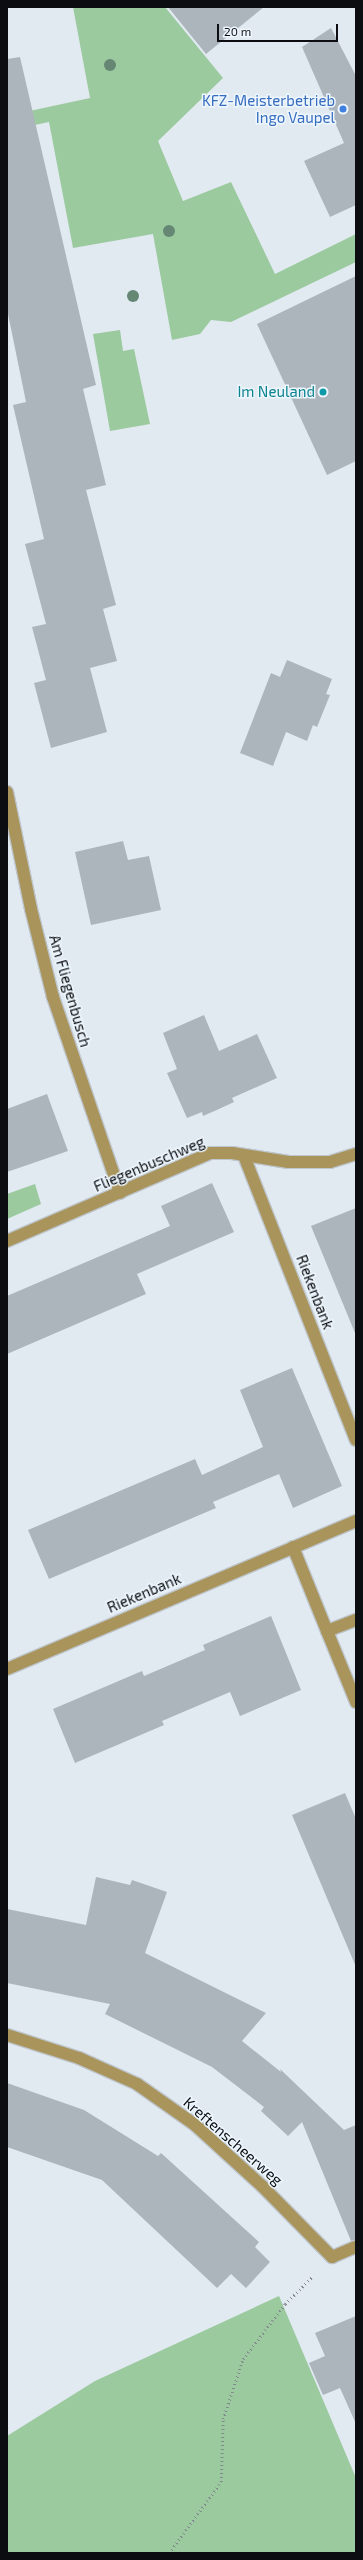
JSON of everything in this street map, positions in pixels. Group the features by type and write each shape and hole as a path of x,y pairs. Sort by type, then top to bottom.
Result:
{"street":[{"name":"Am Fliegenbusch","path":"7,792 31,909 53,997 120,1193"},
{"name":"Fliegenbuschweg","path":"7,1241 210,1153 288,1162 330,1162 356,1154"},
{"name":"Riekenbank","path":"244,1156 356,1440"},
{"name":"Riekenbank","path":"7,1668 356,1521"},
{"path":"293,1547 356,1702"},
{"path":"327,1631 356,1620"},
{"name":"Kreftenscheerweg","path":"7,2035 79,2058 137,2084 194,2124 262,2186 332,2257"},
{"path":"332,2257 356,2247"}],"path":[{"path":"169,2553 221,2482 223,2419 243,2359 285,2304 332,2257"}],"green space":[{"path":"73,7 165,7 223,78 158,141 183,201 231,182 275,274 356,234 356,262 231,322 211,320 200,334 172,340 153,234 73,248 49,122 16,129 11,115 90,98"},
{"path":"120,330 123,351 134,349 150,424 110,431 93,334"},
{"path":"35,1184 41,1204 7,1219 7,1194"},
{"path":"279,2296 356,2478 356,2553 7,2553 7,2436 95,2381"}],"building":[{"path":"168,7 264,7 206,54"},
{"name":"KFZ-Meisterbetrieb Ingo Vaupel","path":"331,28 356,76 356,205 330,217 304,161 344,143 302,47"},
{"path":"20,57 96,385 83,389 106,485 86,490 116,605 103,609 117,661 90,668 107,732 51,748 34,683 46,680 32,627 46,624 25,544 44,539 13,405 26,402 7,309 7,59"},
{"name":"Im Neuland","path":"356,276 356,461 327,475 257,324"},
{"path":"287,660 332,679 326,694 330,695 317,727 313,725 307,741 286,732 273,766 240,753 271,673 280,677"},
{"path":"123,841 128,860 149,856 161,910 91,925 75,852"},
{"path":"204,1015 219,1051 257,1034 277,1078 232,1098 234,1102 219,1109 203,1116 202,1112 187,1118 167,1073 177,1069 163,1033"},
{"path":"47,1094 68,1151 7,1172 7,1109"},
{"path":"212,1183 234,1232 137,1274 146,1294 7,1354 7,1296 170,1226 161,1206"},
{"path":"356,1208 356,1333 355,1333 311,1226"},
{"path":"292,1368 342,1486 293,1508 279,1474 213,1502 216,1508 49,1579 28,1530 195,1459 202,1475 263,1447 240,1390"},
{"path":"271,1616 301,1690 240,1716 230,1692 162,1721 164,1725 75,1763 53,1709 142,1671 144,1676 205,1650 203,1645"},
{"path":"345,1793 356,1819 356,1967 292,1815"},
{"path":"96,1877 130,1885 132,1880 167,1892 145,1953 266,2013 242,2041 281,2072 280,2069 344,2130 356,2125 356,2240 351,2241 302,2122 288,2136 261,2111 264,2107 212,2067 105,2014 110,2004 7,1983 7,1909 86,1925"},
{"path":"7,2083 84,2110 158,2156 161,2153 259,2242 255,2247 270,2262 246,2288 231,2274 217,2288 102,2180 7,2147"},
{"path":"356,2316 356,2424 340,2388 323,2395 309,2363 325,2356 315,2333"}],"place":[{"name":"KFZ-Meisterbetrieb Ingo Vaupel","path":"343,109"},
{"name":"Im Neuland","path":"323,392"}]}
